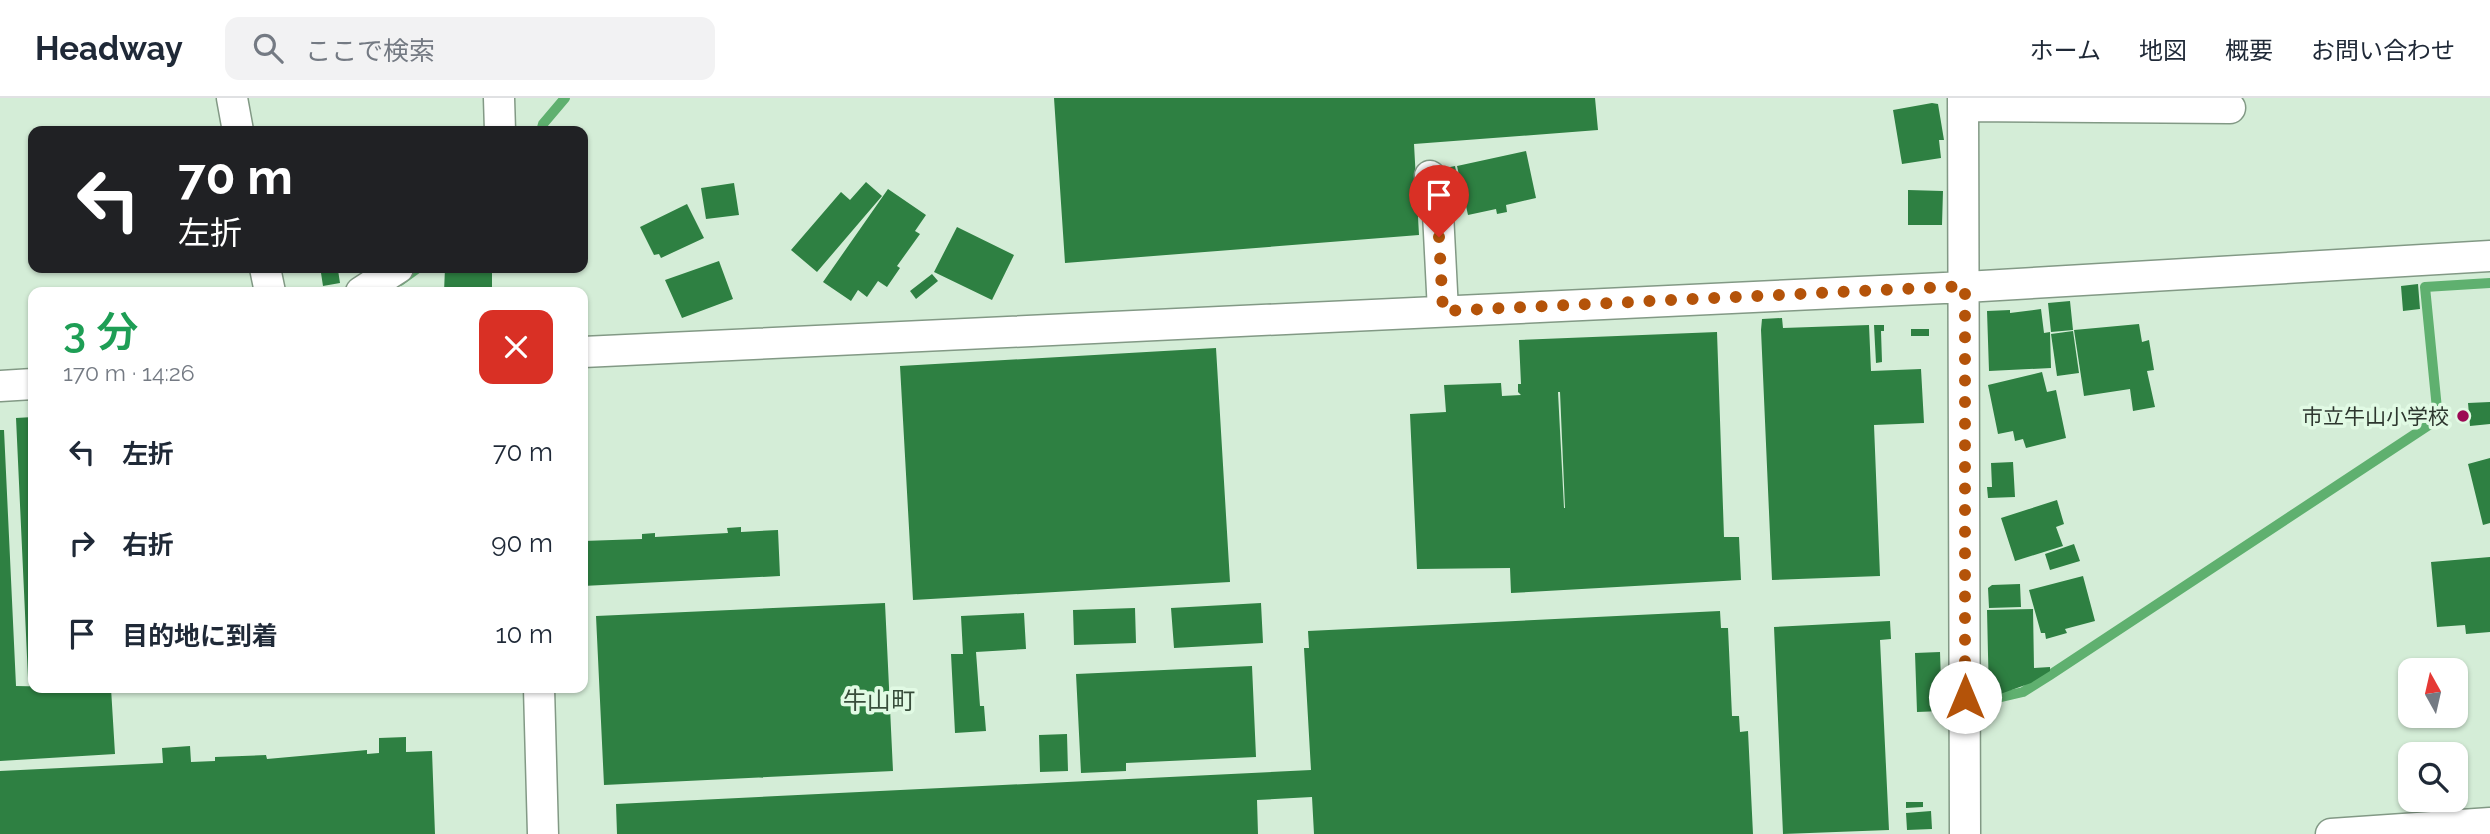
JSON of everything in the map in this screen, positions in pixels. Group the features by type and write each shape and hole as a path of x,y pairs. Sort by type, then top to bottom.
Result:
{"street":[{"path":"232,98 237,126"},
{"path":"499,98 500,126"},
{"path":"1965,834 1963,102 2230,108"},
{"path":"1430,176 1438,213 1443,311"},
{"path":"588,352 1965,286 2490,256"},
{"path":"369,287 390,273"},
{"path":"0,386 28,384"},
{"path":"539,693 543,834"},
{"path":"2331,834 2490,823"}],"building":[{"path":"1054,98 1595,98 1598,130 1414,144 1419,235 1065,263"},
{"path":"1938,104 1944,140 1939,140 1941,158 1902,164 1893,110"},
{"path":"1526,151 1536,198 1506,205 1507,212 1497,214 1496,209 1468,215 1457,166"},
{"path":"1455,166 1462,199 1442,203 1436,170"},
{"path":"866,182 882,196 817,272 791,250 841,192 850,200"},
{"path":"734,183 739,215 706,219 701,188"},
{"path":"888,189 926,215 915,231 920,234 897,266 900,268 887,287 878,281 867,297 858,290 851,301 823,282"},
{"path":"1908,190 1943,191 1942,225 1908,225"},
{"path":"687,204 704,238 661,258 659,254 654,255 640,227"},
{"path":"957,227 1014,255 992,300 934,272"},
{"path":"719,261 733,299 682,318 665,280"},
{"path":"321,273 338,273 340,283 323,286"},
{"path":"445,273 492,273 492,287 444,287"},
{"path":"932,274 938,281 916,299 910,291"},
{"path":"2418,284 2420,309 2403,311 2401,286"},
{"path":"2070,301 2073,330 2051,332 2048,303"},
{"path":"2041,309 2044,333 2050,332 2051,368 1989,371 1987,311 2010,310 2010,313"},
{"path":"1782,318 1783,328 1869,325 1871,371 1921,369 1924,423 1874,425 1880,576 1772,580 1761,330 1762,319"},
{"path":"2139,324 2142,342 2149,340 2154,370 2147,371 2155,407 2133,411 2130,389 2084,396 2074,330"},
{"path":"1874,325 1884,325 1884,331 1881,331 1882,362 1876,363"},
{"path":"1911,329 1929,329 1929,336 1911,336"},
{"path":"2073,331 2079,373 2057,376 2051,334"},
{"path":"1717,332 1724,537 1739,537 1741,580 1511,593 1510,568 1417,569 1410,414 1446,412 1444,385 1501,383 1502,396 1521,395 1518,392 1518,384 1521,384 1519,340","holes":["1558,392 1560,392 1565,508"]},
{"path":"1216,348 1230,582 913,600 900,366"},
{"path":"2042,372 2047,392 2056,390 2066,438 2026,448 2023,439 2015,441 2013,431 1998,434 1988,385"},
{"path":"2490,402 2490,424 2470,426 2468,403"},
{"path":"28,417 28,678 16,418"},
{"path":"0,430 4,430 16,686 28,686 28,693 111,693 115,754 0,761"},
{"path":"2490,458 2490,523 2483,525 2468,464"},
{"path":"2013,462 2015,497 1988,498 1987,487 1992,487 1991,463"},
{"path":"2057,500 2064,524 2056,527 2063,546 2015,561 2001,518"},
{"path":"741,527 741,532 778,530 780,576 588,586 588,541 642,539 642,534 655,533 655,537 728,533 727,528"},
{"path":"2074,544 2080,561 2050,570 2045,554"},
{"path":"2490,557 2490,632 2466,634 2465,625 2437,627 2431,562"},
{"path":"2083,576 2095,621 2065,629 2067,633 2046,639 2045,633 2041,633 2029,590"},
{"path":"2020,584 2021,607 1989,608 1988,588 1992,585"},
{"path":"885,603 893,771 604,785 596,616"},
{"path":"1261,603 1263,643 1174,648 1171,608"},
{"path":"1135,608 1136,643 1074,645 1073,610"},
{"path":"2033,609 2034,668 2050,667 2050,671 2031,683 1989,698 1987,610"},
{"path":"1720,611 1721,628 1728,628 1732,716 1739,716 1740,732 1748,731 1753,834 1314,834 1312,797 1257,800 1258,834 617,834 616,804 1311,770 1304,648 1309,648 1308,631"},
{"path":"1024,613 1026,649 976,652 980,706 984,706 986,731 955,733 951,654 963,654 961,616"},
{"path":"1890,621 1891,639 1880,640 1889,830 1783,834 1774,627"},
{"path":"1940,652 1942,711 1917,712 1915,653"},
{"path":"1252,666 1256,757 1126,763 1126,771 1081,773 1076,674"},
{"path":"1067,734 1068,771 1040,772 1039,735"},
{"path":"406,737 406,752 432,751 435,834 0,834 0,771 163,763 162,748 190,746 191,762 215,761 215,757 266,755 267,759 367,750 367,754 379,753 379,738"},
{"path":"1906,802 1923,802 1923,807 1906,808"},
{"path":"1931,811 1932,829 1907,830 1906,813"}],"waterway":[{"path":"542,126 565,98"},
{"path":"400,281 411,273"},
{"path":"1993,699 2023,692 2438,419 2425,287 2490,283"}],"place":[{"name":"市立牛山小学校","path":"2463,416"}],"district":[{"name":"牛山町","path":"879,700"}],"route":[{"path":"1439,237 1443,311 1965,286 1965,697"}]}
